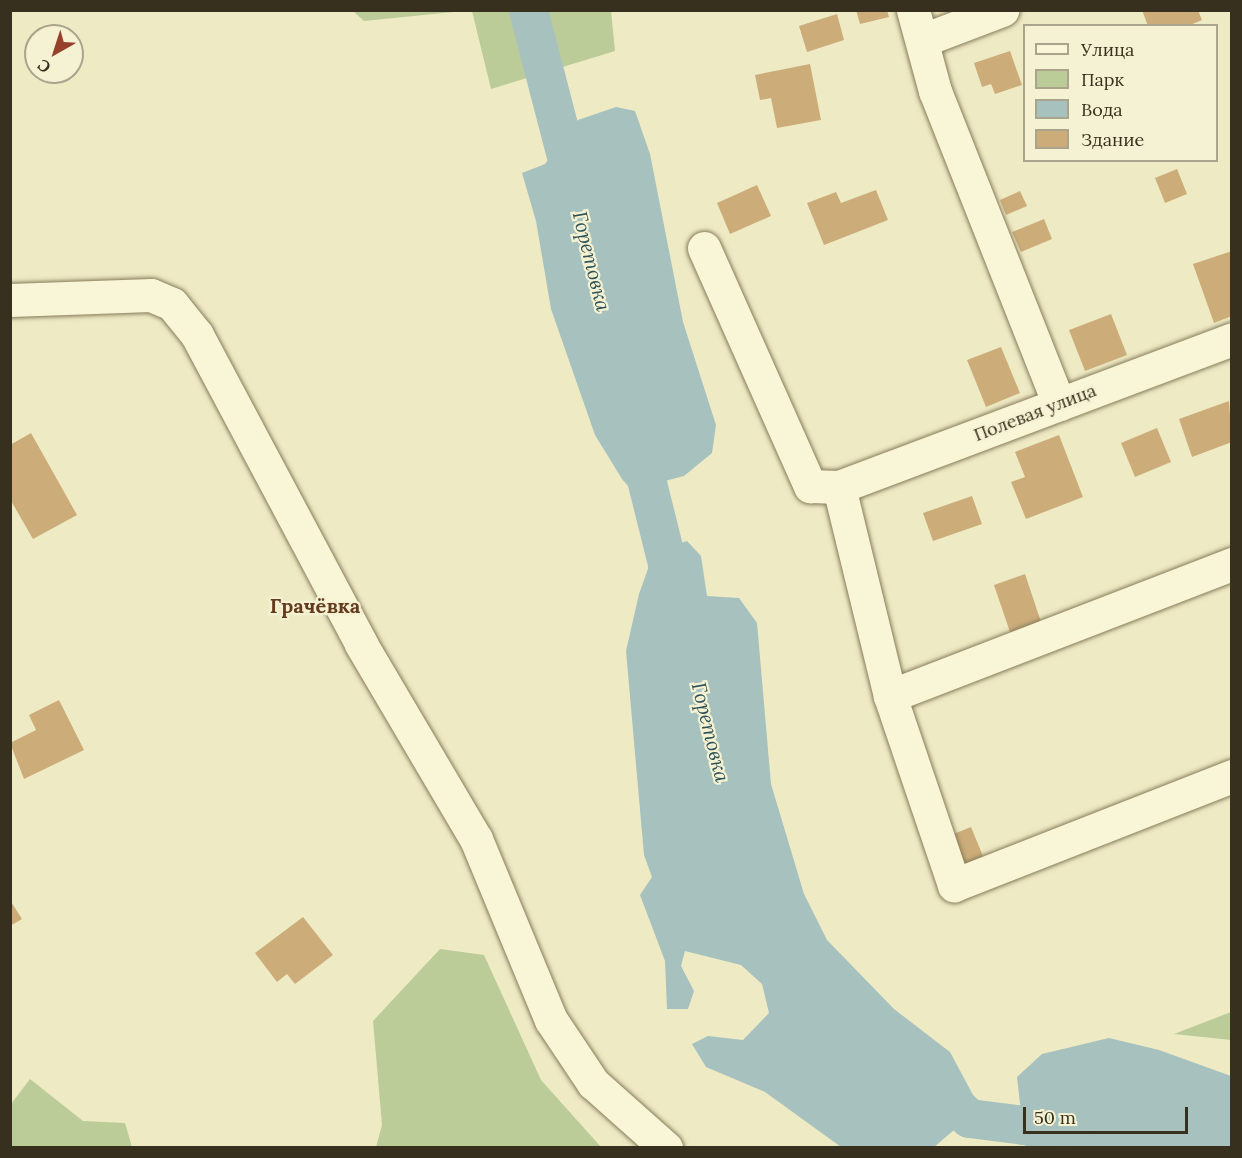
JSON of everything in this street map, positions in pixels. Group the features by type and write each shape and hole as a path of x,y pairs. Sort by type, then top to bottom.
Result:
{"street":[{"path":"1002,10 918,25 935,91 1059,404"},
{"path":"704,248 810,486 839,487 890,696 954,885 1232,776"},
{"path":"10,300 151,295 172,304 196,335 361,644 476,839 551,1020 593,1083 666,1148"},
{"name":"Полевая улица","path":"839,487 1232,339"},
{"path":"890,696 1232,564"}],"green space":[{"path":"353,11 463,11 364,21"},
{"path":"472,11 611,11 615,51 491,89"},
{"path":"440,949 484,955 541,1080 601,1147 376,1147 382,1125 373,1021"},
{"path":"1231,1012 1231,1040 1174,1034"},
{"path":"30,1079 83,1121 125,1123 132,1147 11,1147 11,1104"}],"water":[{"path":"616,107 635,111 650,154 683,322 716,425 712,453 684,476 661,482 661,496 672,511 672,524 659,531 648,530 641,501 622,479 595,435 551,309 536,221 522,173 545,164 578,120"},
{"path":"687,541 701,556 707,596 739,598 757,623 771,784 804,894 827,940 894,1009 950,1052 980,1108 934,1147 841,1147 765,1092 706,1067 692,1044 708,1036 743,1040 769,1013 762,984 741,965 685,951 681,966 694,991 688,1009 667,1009 665,961 640,895 652,877 644,855 626,651 639,594 654,552"},
{"path":"1109,1038 1159,1050 1231,1076 1231,1147 1025,1147 1017,1077 1042,1054"}],"building":[{"path":"856,10 887,10 889,17 860,24"},
{"path":"1142,10 1198,10 1202,20 1193,24 1147,24"},
{"path":"837,14 844,40 807,52 799,26"},
{"path":"1010,51 1022,85 995,94 991,84 982,87 974,63"},
{"path":"810,64 821,120 777,128 771,98 760,100 755,75"},
{"path":"1177,169 1187,194 1165,203 1155,178"},
{"path":"757,185 771,216 730,234 717,203"},
{"path":"876,190 888,220 824,245 807,203 836,192 841,203"},
{"path":"1020,191 1027,206 1006,215 1000,200"},
{"path":"1044,219 1052,239 1021,252 1012,232"},
{"path":"1232,251 1232,316 1214,323 1193,264"},
{"path":"1111,314 1127,355 1085,371 1069,330"},
{"path":"1001,347 1020,393 986,407 967,360"},
{"path":"1229,401 1232,442 1192,457 1179,419"},
{"path":"1157,428 1171,462 1135,477 1121,443"},
{"path":"31,433 77,515 33,539 10,499 10,445"},
{"path":"1059,435 1083,497 1026,519 1011,482 1025,477 1015,452"},
{"path":"972,496 982,524 933,541 923,513"},
{"path":"1025,574 1041,622 1010,632 994,585"},
{"path":"59,700 84,750 24,779 10,743 36,730 29,715"},
{"path":"971,827 985,861 959,871 946,837"},
{"path":"10,900 22,919 10,926"},
{"path":"303,917 333,955 295,984 287,974 277,982 255,953"}],"waterway":[{"name":"Горетовка","path":"528,10 576,194"},
{"name":"Горетовка","path":"646,479 676,599"},
{"name":"Горетовка","path":"931,1082 969,1118 1024,1125 1076,1124"}],"district":[{"name":"Грачёвка","path":"315,605"}]}
